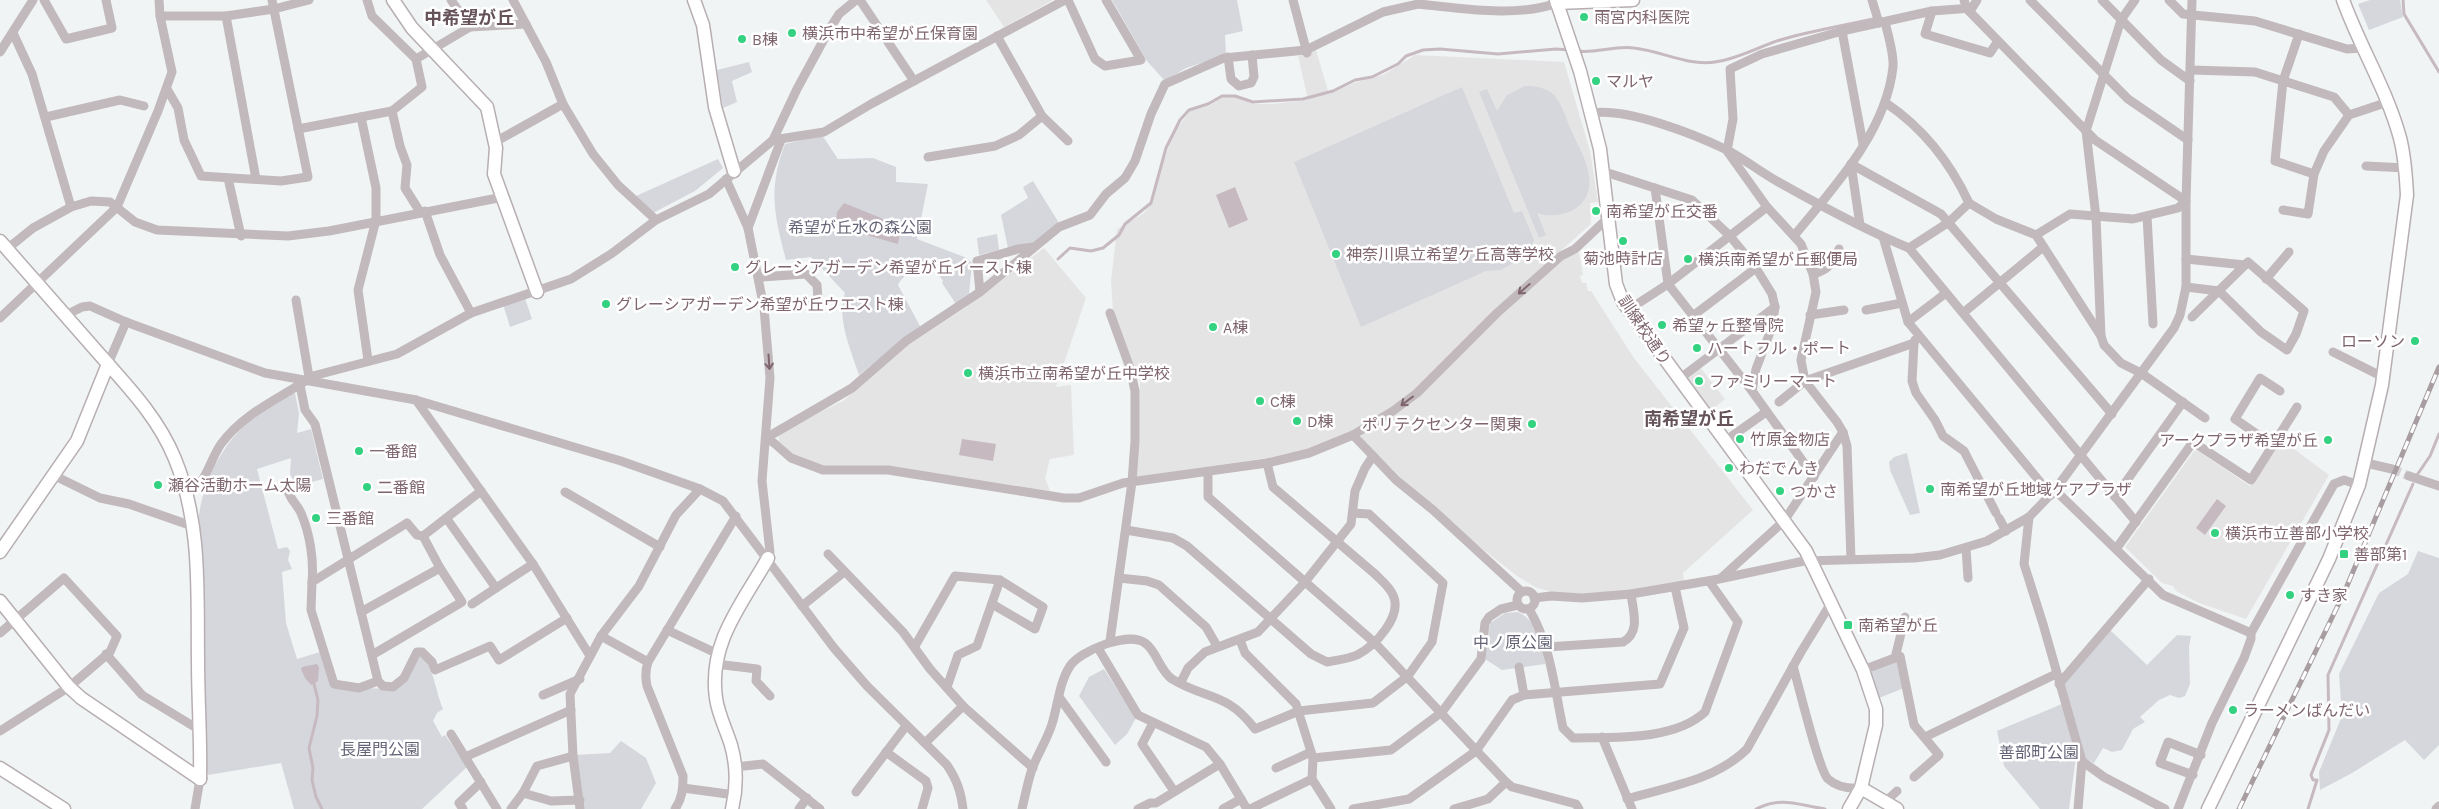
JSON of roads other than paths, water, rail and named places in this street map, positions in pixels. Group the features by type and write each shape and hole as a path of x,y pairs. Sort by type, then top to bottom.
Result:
{"street":[{"path":"0,52 14,33 33,0"},
{"path":"44,0 66,39 112,28 106,0"},
{"path":"0,318 117,207 151,108 167,88 172,72 160,16 159,0"},
{"path":"160,16 226,16 273,5 309,0"},
{"path":"298,129 392,111 422,87 416,59 372,16 367,0"},
{"path":"393,0 412,28 431,50 487,107 495,142 494,174 538,292"},
{"path":"451,0 470,27"},
{"path":"513,0 546,62 563,104 605,170 656,220"},
{"path":"694,0 703,25 715,107 730,175 748,228 760,277 765,311 770,378 766,438 763,447 762,480 770,552 729,621 717,659 716,698 731,746 735,767 735,795 732,809"},
{"path":"748,228 777,140 797,89 839,14 858,0 914,81"},
{"path":"187,493 202,483 216,453 232,431 250,414 305,381 368,360 397,354 471,313 538,292 571,279 591,268 656,220 709,194 730,175 777,140 824,132 914,81 1066,0 1095,59 1105,66 1141,60 1106,0"},
{"path":"1293,0 1306,52"},
{"path":"766,438 852,388 906,341 980,292 1059,228 1090,215 1106,194 1125,178 1135,161 1151,114 1165,84 1210,63 1228,57 1306,52 1383,12 1409,5 1465,4 1509,10 1556,2 1633,0"},
{"path":"1794,236 1851,164 1886,103 1893,65 1882,22 1872,0"},
{"path":"1851,559 1847,446 1843,432 1805,382 1801,360 1816,292 1813,274 1801,244 1767,207 1727,151 1733,119 1730,69 1762,54 1842,31 1966,4 1972,8 1977,0"},
{"path":"2030,0 2128,100 2188,140"},
{"path":"2102,0 2160,60 2190,81"},
{"path":"2101,336 2096,217 2086,131 2121,20 2135,0"},
{"path":"2169,0 2183,14 2255,21 2347,48 2363,48"},
{"path":"1534,598 1551,596 1582,598 1631,594 1813,562 1914,558 1940,555 1966,548 2006,531 2028,517 2053,492 2112,414 2180,316 2186,287 2186,201 2192,0"},
{"path":"2208,809 2329,559 2359,485 2366,462 2383,377 2407,195 2406,168 2400,138 2388,102 2343,0"},
{"name":"訓練校通り","path":"1556,2 1592,113 1609,217 1616,284 1628,310 1813,562 1863,670 1876,709 1877,719 1861,788 1848,809"},
{"path":"1966,4 1998,41 2095,140 2186,201"},
{"path":"167,88 178,108 184,140 201,176 280,181 308,177 273,5"},
{"path":"1932,11 1925,34 1990,53 1998,41"},
{"path":"226,16 256,179"},
{"path":"416,59 470,27 526,24"},
{"path":"1842,31 1863,144"},
{"path":"14,33 32,74 71,207"},
{"path":"2299,34 2283,80 2276,161 2314,174"},
{"path":"997,36 1042,116 1068,140"},
{"path":"1228,57 1231,80 1239,86 1251,83 1254,77 1252,55"},
{"path":"2191,70 2255,72 2283,80 2334,97 2349,116"},
{"path":"46,117 120,100 151,108"},
{"path":"2283,210 2308,214 2314,174 2324,151 2349,116 2388,102"},
{"path":"1886,103 1908,118 1934,145 1959,181 1969,203 1996,219 2036,235 2101,336 2104,345 2121,363 2141,373 2205,418"},
{"path":"495,142 563,104"},
{"path":"392,111 407,166 406,188 423,212 440,255 471,313"},
{"path":"1592,113 1621,113 1669,127 1727,151 1781,184 1883,237 1909,248 2136,522"},
{"path":"928,157 995,146 1019,135 1042,116"},
{"path":"361,117 376,188 376,220 358,290 368,360"},
{"path":"1851,164 1941,214 2112,414"},
{"path":"1851,164 1860,225"},
{"path":"2366,166 2406,168"},
{"path":"1602,171 1692,200 1730,236 1756,268 1772,294 1775,307 1772,327 1756,370 1752,391"},
{"path":"228,178 241,236"},
{"path":"1655,188 1668,284 1752,391 1814,477"},
{"path":"195,809 200,779 195,528 187,493 175,458 146,407 4,245 71,207 91,201 110,202 135,222 157,230 241,236 288,236 329,231 376,220 503,197"},
{"path":"2036,235 2070,214 2133,219 2178,208 2186,201"},
{"path":"1909,248 1949,222 1969,203"},
{"path":"1628,310 1668,284 1767,207"},
{"path":"2147,216 2153,324"},
{"path":"766,438 774,442 791,458 823,470 888,470 1064,498 1079,498 1132,482 1267,463 1309,453 1352,435 1393,411 1417,393 1496,313 1561,256 1575,248 1609,217"},
{"path":"1883,237 1902,303 1915,339 2053,492 2116,548 2163,595 2252,633"},
{"path":"980,292 977,262 1018,248 1035,247"},
{"path":"1963,313 2043,247"},
{"path":"1813,274 1822,271 1832,264 1839,249"},
{"path":"2266,279 2289,252"},
{"path":"2186,259 2245,265"},
{"path":"2186,287 2219,291 2262,332 2286,350 2296,334 2304,311 2248,262 2219,291 2192,317"},
{"path":"1694,315 1756,268"},
{"path":"760,277 806,274 817,285 818,300 765,311"},
{"path":"1908,322 1946,293"},
{"path":"296,300 305,381 305,410 315,424 378,681 383,686 393,687 404,678 417,652 422,652 432,662 435,670 490,646 499,660 567,618"},
{"path":"1866,310 1902,303"},
{"path":"66,315 82,307 90,306 126,322 265,373 416,400 621,461 700,489 723,501 768,558 802,606 867,686 925,743 956,778 960,790 962,809"},
{"path":"1679,379 1775,307"},
{"path":"1810,315 1844,310"},
{"path":"1110,313 1130,368 1135,390 1132,482 1110,641"},
{"path":"0,552 77,440 126,322"},
{"path":"1779,402 1805,382 1915,339"},
{"path":"1915,339 1912,381 1916,393 1936,420 1943,436 1964,451 2006,531"},
{"path":"2333,352 2383,377"},
{"path":"2274,446 2235,419 2260,378 2280,391"},
{"path":"416,400 444,442 533,564 590,656"},
{"path":"2115,497 2184,402"},
{"path":"2116,548 2193,442 2251,480 2297,407"},
{"path":"1725,441 1766,412"},
{"path":"1719,579 1784,522 1843,432"},
{"path":"1352,435 1396,480 1433,510 1522,592 1528,592 1534,598"},
{"path":"1181,682 1188,668 1195,660 1217,646 1240,640 1258,632 1305,582 1351,524 1355,492 1365,468 1373,456"},
{"path":"2366,462 2392,469"},
{"path":"1126,530 1173,538 1187,546 1311,654 1327,662 1358,654 1375,643 1391,619 1395,608 1394,596 1388,586 1273,487 1267,463"},
{"path":"1208,472 1208,497 1375,643 1506,782 1512,787 1576,804 1579,809"},
{"path":"54,475 100,498 129,504 195,528"},
{"path":"2409,476 2439,486"},
{"path":"2178,809 2201,755 2212,723 2244,658 2252,633 2334,484 2344,480 2359,485"},
{"path":"523,793 551,801 580,804 573,756 570,694 602,636 639,586 676,515 700,489"},
{"path":"288,490 290,500 301,512 314,562 311,610 334,684 359,688 378,681"},
{"path":"312,582 407,523 417,535 423,536 481,492"},
{"path":"565,492 660,547"},
{"path":"1022,809 1032,768 1052,724 1065,676 1071,664 1078,657 1110,641 1134,639 1145,642 1165,672 1173,679 1224,700 1244,714 1255,729 1298,711 1372,703 1408,676 1432,642 1443,583 1369,514 1353,513"},
{"path":"675,809 680,802 683,776 645,677 648,662 736,516"},
{"path":"2028,517 2024,564 2082,761 2078,809"},
{"path":"447,519 496,588"},
{"path":"372,655 462,602 440,568 423,536"},
{"path":"1966,548 1968,578"},
{"path":"828,554 915,646 930,669 963,706 1032,768"},
{"path":"472,604 533,564"},
{"path":"362,612 440,568"},
{"path":"802,606 844,572"},
{"path":"915,646 955,576 1000,580 1043,607 1035,629 992,604"},
{"path":"0,634 64,578 117,636 110,652 69,687 0,731"},
{"path":"1119,578 1147,581 1159,585 1206,626 1217,646"},
{"path":"946,687 958,655 977,646 1000,580"},
{"path":"2059,684 2149,580"},
{"path":"1529,608 1540,626 1547,648 1563,728 1568,734 1573,738 1656,734 1696,720 1705,712 1738,622 1709,581"},
{"path":"1354,809 1409,799 1476,750 1512,700 1524,695 1660,684 1684,628 1675,587"},
{"path":"1522,592 1517,599 1518,605 1523,609 1533,606 1534,598"},
{"path":"1547,648 1623,642 1630,638 1635,628 1631,594"},
{"path":"0,601 69,687 200,779"},
{"path":"1627,799 1700,778 1737,758 1747,749 1793,666 1831,603"},
{"path":"1276,768 1312,755 1391,750 1442,712 1481,659 1485,623 1489,617 1501,609 1518,605"},
{"path":"1895,658 1905,618"},
{"path":"667,630 717,659 757,669 756,681 770,696"},
{"path":"602,636 648,662"},
{"path":"1240,640 1245,653 1296,704 1312,755 1312,779 1331,809"},
{"path":"1098,648 1138,715 1206,747 1220,764 1249,809 1312,779"},
{"path":"106,654 142,695 198,729"},
{"path":"1863,670 1900,656 1914,725 1939,755 1914,776"},
{"path":"1793,666 1811,733 1826,778 1850,789 1861,788 1897,809"},
{"path":"1519,667 1524,695"},
{"path":"1925,737 2056,674"},
{"path":"543,695 580,678"},
{"path":"1059,697 1106,762"},
{"path":"925,743 963,706"},
{"path":"465,757 570,710"},
{"path":"1153,723 1142,744 1174,791"},
{"path":"856,792 906,726"},
{"path":"451,734 497,809"},
{"path":"1602,737 1632,809"},
{"path":"2193,775 2160,763 2168,742 2201,755"},
{"path":"886,752 926,781 928,788 922,809"},
{"path":"511,809 523,793 537,766 573,756"},
{"path":"2082,761 2104,777 2165,809"},
{"path":"735,767 763,764 820,809"},
{"path":"1138,809 1151,806 1220,764"},
{"path":"0,768 64,809"},
{"path":"463,809 459,803 481,782"},
{"path":"1454,809 1488,798 1506,782"},
{"path":"683,788 735,795"},
{"path":"1885,802 1897,791"},
{"path":"197,798 200,802 200,809"},
{"path":"799,809 807,798"},
{"path":"1222,809 1241,799"},
{"path":"2436,809 2439,806"}],"waterway":[{"path":"2403,0 2404,14 2439,72"},
{"path":"1577,51 1584,52 1627,47 1694,62 1715,62 1792,37 1873,19"},
{"path":"1058,259 1070,248 1091,251 1103,248 1119,235 1125,224 1151,203 1166,148 1180,120 1189,110 1208,104 1222,96 1235,96 1253,102 1303,99 1333,91 1355,80 1372,77 1398,64 1406,56 1423,50 1440,49 1498,54 1556,49 1570,50"},
{"path":"2417,475 2430,456 2439,434"},
{"path":"2308,809 2317,780 2313,780 2311,775 2329,730 2328,675 2413,484"},
{"path":"314,684 318,700 317,716 309,748 313,768 312,780 316,797 322,809"},
{"path":"1756,809 1782,802 1825,809"}],"tunnel":[{"path":"2392,469 2409,476"}],"railway":[{"path":"2239,809 2344,593 2439,367"}],"place":[{"name":"雨宮内科医院","path":"1584,17"},
{"name":"横浜市中希望が丘保育園","path":"792,33"},
{"name":"B棟","path":"742,39"},
{"name":"マルヤ","path":"1596,81"},
{"name":"南希望が丘交番","path":"1596,211"},
{"name":"菊池時計店","path":"1623,241"},
{"name":"神奈川県立希望ケ丘高等学校","path":"1336,254"},
{"name":"横浜南希望が丘郵便局","path":"1688,259"},
{"name":"グレーシアガーデン希望が丘イースト棟","path":"735,267"},
{"name":"グレーシアガーデン希望が丘ウエスト棟","path":"606,304"},
{"name":"希望ヶ丘整骨院","path":"1662,325"},
{"name":"A棟","path":"1213,327"},
{"name":"ローソン","path":"2415,341"},
{"name":"ハートフル・ポート","path":"1697,348"},
{"name":"横浜市立南希望が丘中学校","path":"968,373"},
{"name":"ファミリーマート","path":"1699,381"},
{"name":"C棟","path":"1260,401"},
{"name":"D棟","path":"1297,421"},
{"name":"ポリテクセンター関東","path":"1532,424"},
{"name":"竹原金物店","path":"1740,439"},
{"name":"アークプラザ希望が丘","path":"2328,440"},
{"name":"一番館","path":"359,451"},
{"name":"わだでんき","path":"1729,468"},
{"name":"瀬谷活動ホーム太陽","path":"158,485"},
{"name":"二番館","path":"367,487"},
{"name":"南希望が丘地域ケアプラザ","path":"1930,489"},
{"name":"つかさ","path":"1780,491"},
{"name":"三番館","path":"316,518"},
{"name":"横浜市立善部小学校","path":"2215,533"},
{"name":"善部第1","path":"2344,554"},
{"name":"すき家","path":"2290,595"},
{"name":"南希望が丘","path":"1848,625"},
{"name":"ラーメンばんだい","path":"2233,710"}],"district":[{"name":"中希望が丘","path":"469,18"},
{"name":"南希望が丘","path":"1689,419"}],"park label":[{"name":"希望が丘水の森公園","path":"860,227"},
{"name":"中ノ原公園","path":"1513,642"},
{"name":"長屋門公園","path":"380,749"},
{"name":"善部町公園","path":"2039,752"}]}
